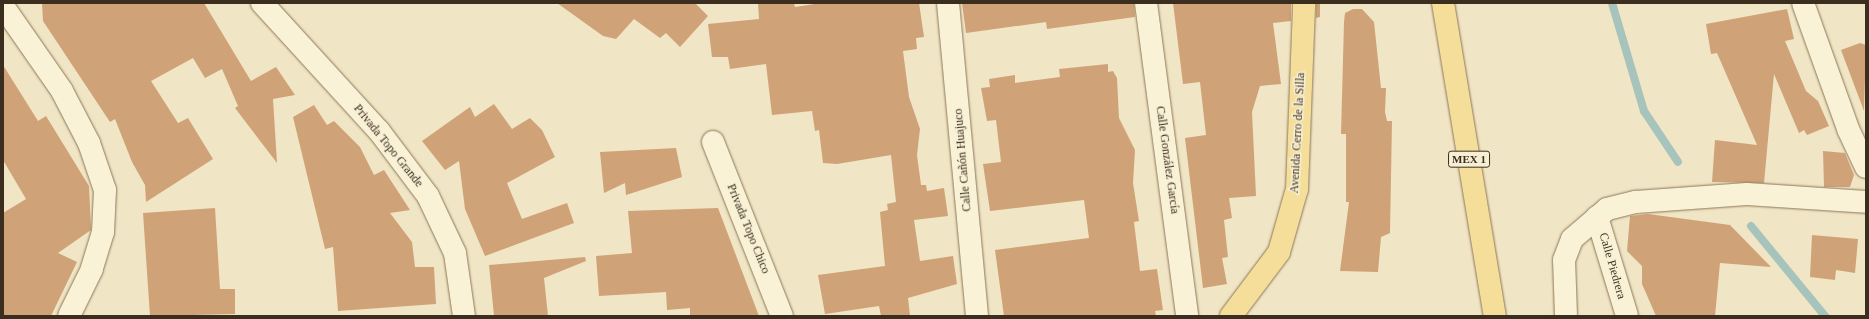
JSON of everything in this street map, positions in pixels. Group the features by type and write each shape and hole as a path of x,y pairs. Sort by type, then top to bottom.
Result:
{"main road":[{"name":"Avenida Cerro de la Silla","path":"1231,316 1279,252 1297,189 1304,3"},
{"name":"MEX 1","path":"1443,3 1495,316"}],"street":[{"name":"Privada Topo Grande","path":"262,3 379,131 428,196 455,253 464,316"},
{"name":"Calle Cañón Huajuco","path":"948,3 977,316"},
{"name":"Calle González García","path":"1146,3 1187,316"},
{"path":"1803,3 1848,129 1866,167"},
{"path":"3,6 62,92 89,143 105,190 103,232 92,269 69,316"},
{"name":"Privada Topo Chico","path":"713,142 782,316"},
{"path":"1566,316 1564,260 1572,239 1607,209 1636,202 1747,194 1866,202"},
{"name":"Calle Piedrera","path":"1597,217 1627,316"}],"building":[{"path":"42,3 204,3 251,81 276,67 295,95 273,99 277,163 235,108 238,106 222,69 205,78 193,58 151,81 178,123 188,118 213,159 146,202 145,185 132,162 115,119 110,122 43,21"},
{"path":"557,3 695,3 708,16 680,47 666,33 660,38 634,19 616,39 603,36"},
{"path":"758,3 794,3 795,7 821,3 919,3 924,37 916,38 917,49 903,51 909,97 920,129 917,155 921,185 926,185 927,191 944,188 948,216 914,220 920,261 953,256 957,284 908,298 910,316 881,316 879,306 825,314 818,275 885,266 880,212 888,210 887,204 896,202 891,155 837,164 823,163 819,130 815,131 812,111 772,115 766,64 730,69 728,57 712,57 708,24 759,19"},
{"path":"962,3 1134,3 1135,17 1047,29 1046,22 966,33"},
{"path":"1173,3 1291,3 1291,21 1273,23 1281,84 1260,86 1252,112 1256,196 1229,198 1232,218 1224,220 1228,257 1222,258 1227,284 1203,288 1185,138 1206,135 1200,82 1183,84"},
{"path":"1316,3 1320,3 1320,17 1316,18"},
{"path":"1353,9 1362,9 1374,22 1381,88 1386,88 1385,112 1387,121 1392,121 1390,233 1381,237 1378,272 1340,271 1349,202 1346,202 1346,134 1341,134 1344,22 1345,13"},
{"path":"1787,9 1794,39 1785,41 1806,91 1818,101 1829,126 1807,135 1804,130 1799,133 1774,74 1764,183 1712,182 1715,140 1757,145 1717,53 1711,54 1706,24"},
{"path":"1860,43 1866,45 1864,111 1841,50"},
{"path":"1108,64 1108,72 1113,71 1117,78 1119,118 1135,150 1133,183 1139,221 1134,222 1140,271 1157,269 1163,310 1155,311 1156,316 1004,316 995,250 1089,238 1084,200 990,211 983,164 1001,162 996,120 987,121 981,88 990,87 989,79 1015,75 1015,83 1060,77 1059,69"},
{"path":"3,65 38,121 46,116 89,186 91,230 58,253 77,262 51,316 3,316 3,213 26,199 3,160"},
{"path":"494,104 512,129 530,118 542,130 555,157 507,183 522,219 567,203 574,223 485,256 465,209 459,161 445,170 422,141 470,107 475,117"},
{"path":"314,105 327,125 334,121 360,147 374,175 384,170 410,210 390,213 412,242 415,267 434,267 436,304 338,311 333,247 325,249 293,117"},
{"path":"676,148 682,177 626,195 625,183 604,193 600,152"},
{"path":"1823,151 1845,153 1854,175 1850,187 1824,187"},
{"path":"215,208 220,289 235,289 235,314 150,316 143,213"},
{"path":"718,208 759,316 690,315 690,308 667,310 666,292 599,296 596,256 632,253 628,211"},
{"path":"1648,214 1730,225 1771,267 1720,263 1715,316 1656,316 1642,284 1642,266 1627,251 1630,216"},
{"path":"1812,235 1858,239 1855,273 1836,270 1835,280 1810,277"},
{"path":"585,257 586,261 544,278 548,316 494,316 489,265"}],"waterway":[{"path":"1612,3 1644,111 1678,162"},
{"path":"1751,226 1825,316"}]}
